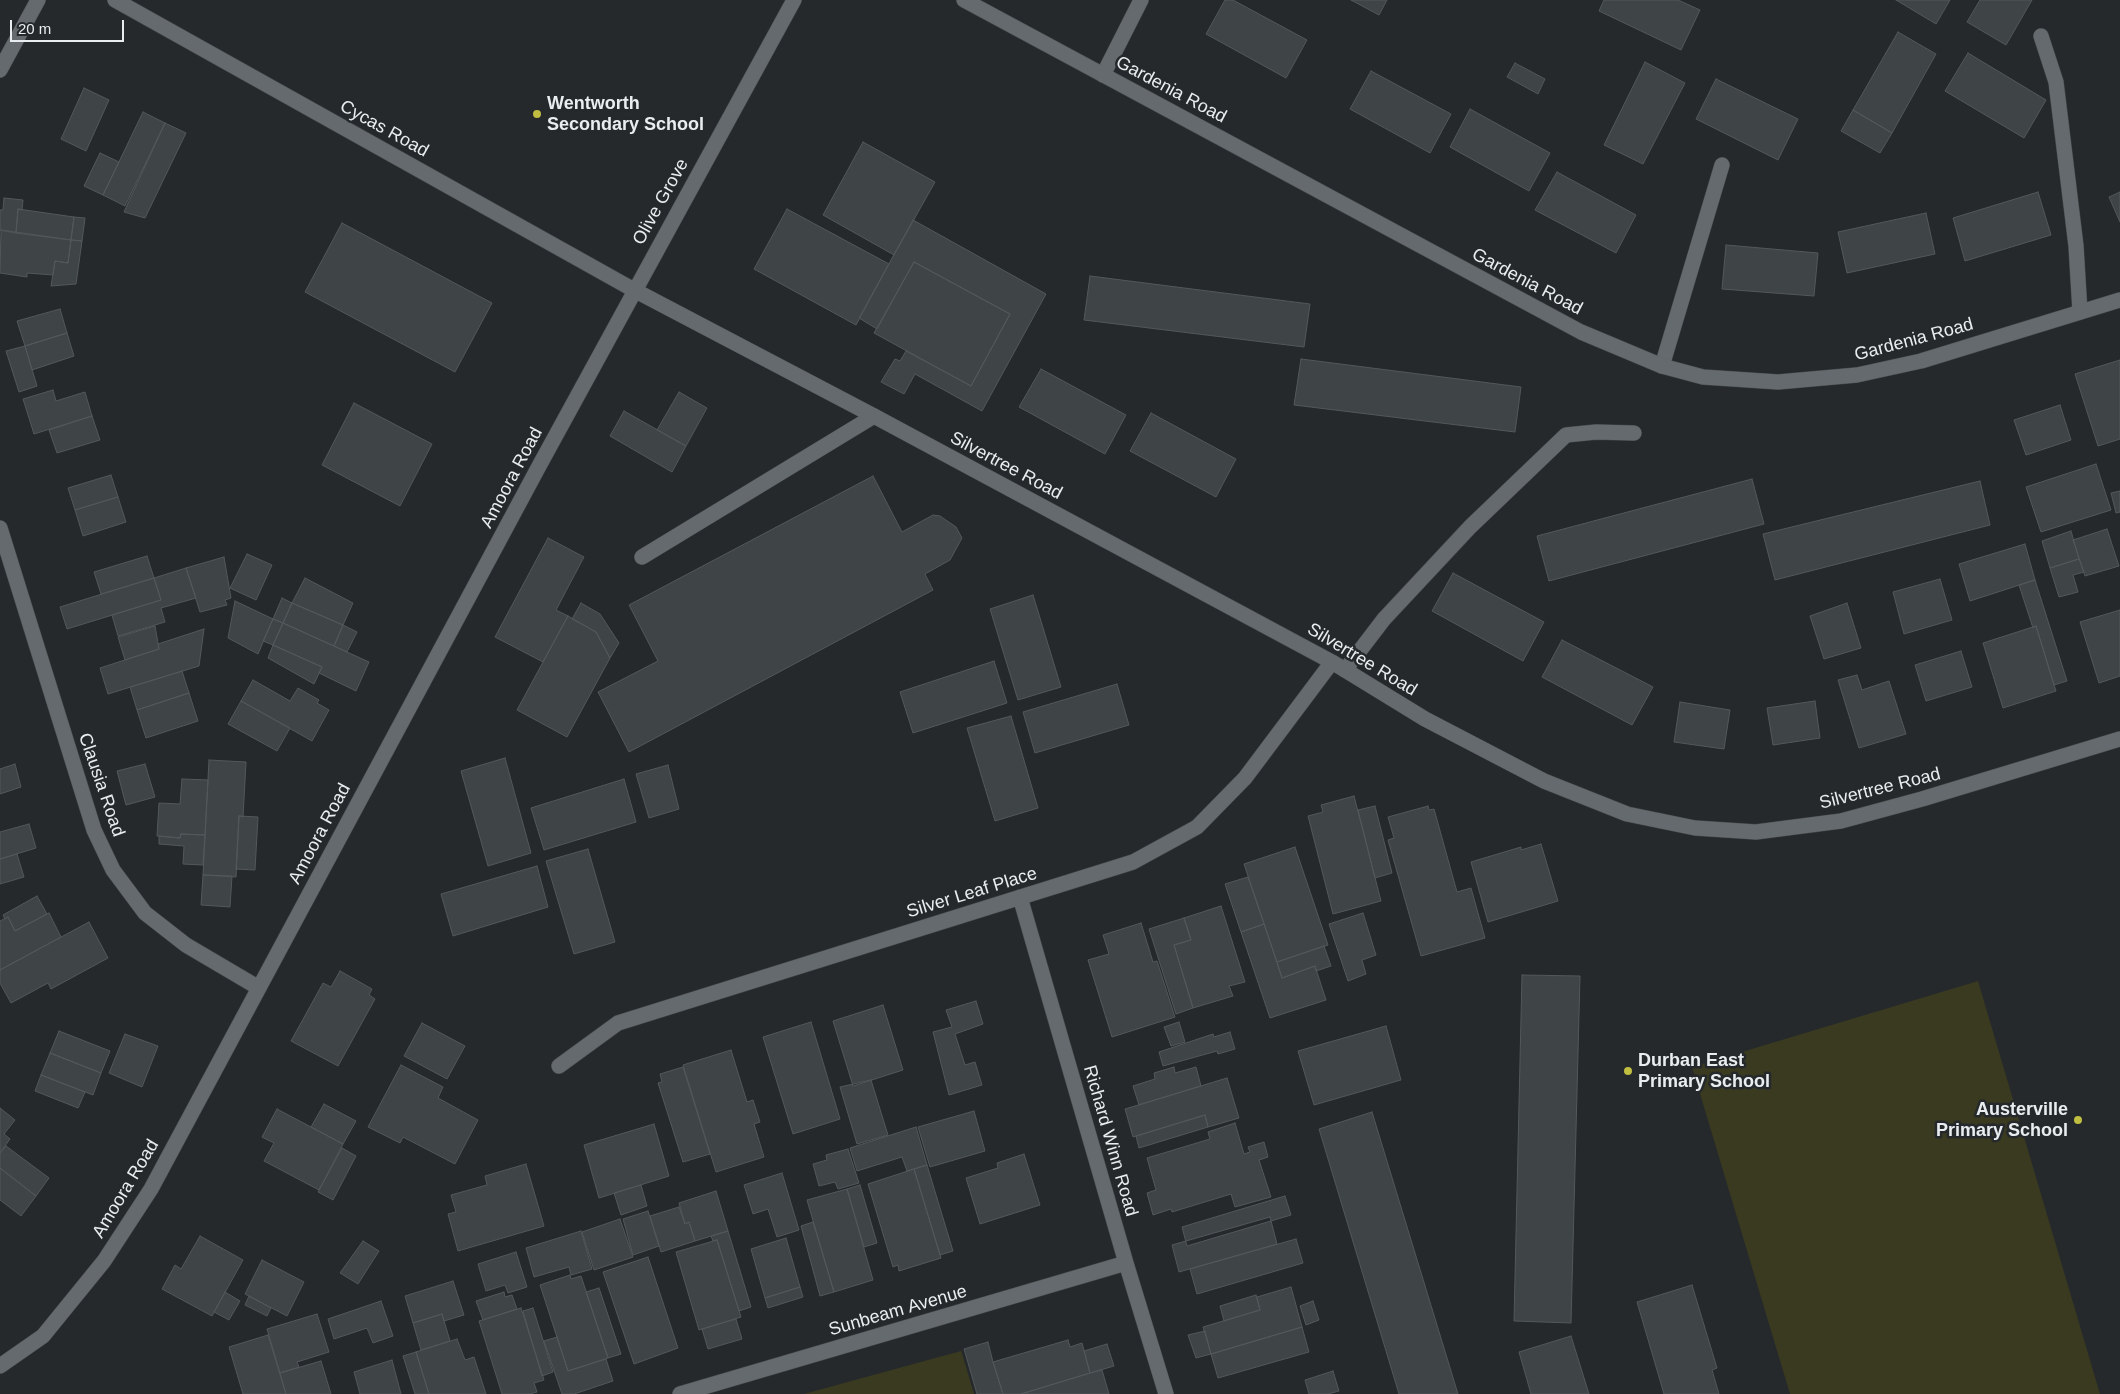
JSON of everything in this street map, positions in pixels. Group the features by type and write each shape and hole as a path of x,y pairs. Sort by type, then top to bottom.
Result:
{"street":[{"path":"0,70 38,0"},
{"name":"Cycas Road","path":"115,0 634,290"},
{"name":"Olive Grove","path":"634,290 794,0"},
{"name":"Gardenia Road","path":"964,0 1581,332 1662,366 1703,377 1778,382 1858,376 1921,361 2120,300"},
{"path":"1102,75 1141,0"},
{"path":"2041,36 2056,82 2076,246 2080,312"},
{"path":"1662,366 1722,165"},
{"name":"Silvertree Road","path":"634,290 874,416 1339,666 1425,719 1544,781 1627,814 1695,828 1756,832 1841,821 1922,800 2120,739"},
{"name":"Amoora Road","path":"0,1366 43,1336 104,1261 151,1189 634,290"},
{"path":"642,557 874,416"},
{"name":"Silver Leaf Place","path":"559,1066 618,1023 1133,862 1197,827 1245,778 1339,666 1470,527 1566,435 1596,432 1634,433"},
{"name":"Clausia Road","path":"0,528 94,830 113,870 145,913 186,945 259,988"},
{"name":"Richard Winn Road","path":"1020,897 1166,1394"},
{"name":"Sunbeam Avenue","path":"680,1394 1126,1263"}],"shaded area":[{"path":"1978,981 2100,1394 1790,1394 1692,1067"},
{"path":"961,1351 974,1394 804,1394"}],"building":[{"path":"1225,0 1233,0 1307,40 1286,78 1206,34"},
{"path":"1351,0 1387,0 1379,15"},
{"path":"1604,0 1678,0 1700,10 1681,50 1599,11"},
{"path":"1896,0 1950,0 1936,24"},
{"path":"1980,0 2032,0 2006,45 1967,22"},
{"path":"1898,32 1936,54 1892,133 1853,110"},
{"path":"1968,53 2046,100 2024,138 1945,91"},
{"path":"1645,62 1685,83 1643,164 1604,145"},
{"path":"1515,63 1545,79 1538,94 1507,77"},
{"path":"1371,71 1451,114 1430,153 1350,109"},
{"path":"1716,79 1798,119 1778,160 1696,119"},
{"path":"84,88 109,100 86,151 61,139"},
{"path":"1470,109 1550,153 1529,191 1450,147"},
{"path":"1853,110 1892,133 1880,153 1841,131"},
{"path":"143,112 165,123 125,206 103,195"},
{"path":"165,123 186,133 145,218 124,212"},
{"path":"863,142 935,182 894,255 823,215"},
{"path":"100,153 119,162 103,195 84,186"},
{"path":"1557,172 1636,215 1616,253 1535,210"},
{"path":"2038,192 2051,235 1965,261 1953,218"},
{"path":"2120,192 2120,222 2109,197"},
{"path":"4,198 23,200 22,210 18,209 16,233 0,230 0,210 3,210"},
{"path":"18,209 74,217 71,240 16,233"},
{"path":"787,209 889,264 856,325 754,269"},
{"path":"1926,213 1935,254 1847,273 1838,232"},
{"path":"74,217 85,218 82,241 71,240"},
{"path":"913,220 1046,294 982,411 915,374 904,394 881,382 895,359 900,361 906,351 971,386 1010,314 914,262 877,329 859,318"},
{"path":"342,223 492,303 455,372 305,292"},
{"path":"1,230 71,240 68,263 55,261 53,275 27,273 27,277 0,273"},
{"path":"71,240 82,241 76,284 51,286 55,261 68,263"},
{"path":"1726,245 1818,253 1814,296 1722,289"},
{"path":"914,262 1010,314 971,386 874,333"},
{"path":"1090,276 1310,304 1304,347 1084,320"},
{"path":"60,309 67,333 25,346 17,321"},
{"path":"67,333 74,356 32,370 25,346"},
{"path":"25,346 37,386 19,392 6,351"},
{"path":"1301,359 1521,387 1515,432 1294,405"},
{"path":"2120,360 2120,439 2098,446 2075,374"},
{"path":"1041,369 1126,415 1105,454 1019,407"},
{"path":"53,390 56,401 85,392 92,416 34,434 23,399"},
{"path":"679,392 707,408 686,446 657,430"},
{"path":"354,403 432,444 400,506 322,465"},
{"path":"2060,405 2071,440 2026,455 2014,420"},
{"path":"624,411 686,446 672,472 610,436"},
{"path":"1151,413 1236,459 1216,497 1130,451"},
{"path":"92,416 100,440 57,453 49,430"},
{"path":"2096,464 2111,510 2041,532 2026,487"},
{"path":"111,475 118,497 75,510 68,488"},
{"path":"873,476 902,532 933,515 940,516 956,527 962,538 950,560 925,574 933,590 629,752 598,692 658,661 629,605"},
{"path":"1752,479 1764,524 1549,581 1537,536"},
{"path":"1980,481 1990,525 1775,580 1763,534"},
{"path":"2120,491 2120,512 2116,513 2111,493"},
{"path":"118,497 126,522 83,536 75,510"},
{"path":"2107,529 2119,566 2085,576 2073,540"},
{"path":"2071,531 2079,559 2050,568 2042,541"},
{"path":"548,538 584,557 556,610 568,616 543,662 495,637"},
{"path":"2025,544 2035,580 1970,601 1959,564"},
{"path":"247,554 272,565 256,600 230,588"},
{"path":"147,556 154,578 101,594 94,572"},
{"path":"224,557 231,598 225,600 227,605 200,612 186,568"},
{"path":"2079,559 2084,572 2073,575 2078,592 2059,597 2050,568"},
{"path":"186,568 196,598 161,608 165,622 118,636 112,615 161,600 154,578"},
{"path":"1453,573 1544,622 1523,661 1432,611"},
{"path":"154,578 161,600 67,629 60,607"},
{"path":"305,578 353,603 343,625 292,603"},
{"path":"1940,579 1952,620 1904,634 1893,592"},
{"path":"2035,580 2067,681 2054,685 2036,626 2033,628 2019,585"},
{"path":"1033,595 1061,687 1018,700 990,609"},
{"path":"282,598 292,603 283,623 273,619"},
{"path":"235,601 273,619 258,654 228,638"},
{"path":"292,603 343,625 334,646 283,623"},
{"path":"581,603 600,614 619,643 610,658 596,632 572,619"},
{"path":"1847,603 1861,648 1824,659 1810,616"},
{"path":"2120,610 2120,676 2099,683 2080,622"},
{"path":"568,616 596,632 610,658 567,737 517,710"},
{"path":"273,619 283,623 273,645 263,641"},
{"path":"283,623 369,662 356,691 319,673 322,667 273,645"},
{"path":"343,625 357,632 347,652 334,646"},
{"path":"155,626 159,649 125,660 118,637"},
{"path":"2036,626 2056,691 2003,708 1983,643"},
{"path":"204,629 199,666 108,694 100,668 159,649 158,644"},
{"path":"1562,640 1653,687 1632,725 1542,677"},
{"path":"273,645 322,667 314,684 268,658"},
{"path":"1961,651 1972,687 1926,701 1915,665"},
{"path":"994,661 1007,703 913,733 900,692"},
{"path":"182,671 189,693 137,710 130,687"},
{"path":"1857,675 1862,690 1889,681 1906,734 1859,748 1838,680"},
{"path":"253,680 290,701 298,688 319,700 317,703 329,710 312,741 241,701"},
{"path":"1117,684 1129,725 1035,753 1023,712"},
{"path":"189,693 198,721 146,738 137,710"},
{"path":"241,701 290,728 277,751 228,724"},
{"path":"1815,701 1820,738 1773,745 1767,708"},
{"path":"1680,702 1730,710 1724,749 1674,742"},
{"path":"1011,716 1038,808 995,821 967,728"},
{"path":"505,758 531,853 488,866 461,771"},
{"path":"209,760 246,762 243,817 239,816 236,877 203,875"},
{"path":"15,764 21,787 0,794 0,769"},
{"path":"145,764 155,797 126,805 117,771"},
{"path":"668,765 679,809 649,818 636,774"},
{"path":"182,779 208,780 205,835 181,834 180,838 157,836 159,803 180,804"},
{"path":"624,779 636,822 544,850 531,808"},
{"path":"1354,796 1381,901 1333,914 1308,816 1323,812 1321,805"},
{"path":"1375,806 1392,873 1375,878 1358,810"},
{"path":"1428,806 1429,810 1434,809 1457,892 1471,888 1485,938 1421,956 1388,840 1394,838 1388,817"},
{"path":"239,816 258,817 255,870 236,869"},
{"path":"29,824 36,848 0,859 0,832"},
{"path":"181,834 205,835 203,865 183,864 184,846 159,844 159,836 180,838"},
{"path":"1541,844 1558,901 1488,922 1471,862 1521,847 1521,850"},
{"path":"1295,847 1328,945 1277,962 1244,864"},
{"path":"588,849 615,942 574,954 546,861"},
{"path":"17,854 24,877 0,884 0,859"},
{"path":"537,866 548,907 453,936 441,894"},
{"path":"203,875 232,876 230,907 201,905"},
{"path":"1248,877 1264,924 1241,932 1225,884"},
{"path":"37,896 47,914 15,931 8,917 5,919 3,915"},
{"path":"1221,906 1245,982 1229,986 1233,996 1193,1008 1174,945 1191,940 1184,918"},
{"path":"49,913 61,937 0,970 0,921 8,917 15,931"},
{"path":"1363,913 1376,955 1362,960 1366,974 1348,981 1329,924"},
{"path":"1184,918 1191,940 1174,945 1193,1008 1176,1014 1149,929"},
{"path":"89,922 108,958 51,989 48,983 11,1003 0,983 0,970"},
{"path":"1141,923 1153,962 1157,961 1175,1017 1112,1037 1088,960 1109,954 1103,935"},
{"path":"1264,924 1282,978 1315,966 1326,1000 1270,1018 1241,932"},
{"path":"1324,946 1331,966 1316,971 1315,966 1282,978 1277,962"},
{"path":"340,971 372,989 369,995 375,999 338,1066 291,1041 323,983 331,987"},
{"path":"1522,975 1580,976 1571,1323 1514,1321"},
{"path":"976,1001 983,1024 955,1034 965,1065 975,1062 982,1085 949,1095 933,1032 952,1027 946,1010"},
{"path":"883,1005 903,1070 853,1086 833,1021"},
{"path":"811,1022 840,1119 793,1134 763,1037"},
{"path":"1179,1022 1185,1042 1171,1046 1164,1027"},
{"path":"422,1023 465,1046 447,1079 404,1056"},
{"path":"1386,1026 1401,1080 1314,1105 1298,1051"},
{"path":"59,1031 110,1051 101,1073 50,1053"},
{"path":"1230,1032 1235,1049 1218,1054 1217,1051 1163,1066 1159,1052 1213,1034 1214,1037"},
{"path":"125,1034 158,1046 142,1087 109,1073"},
{"path":"731,1050 747,1102 753,1100 760,1122 754,1124 764,1157 716,1172 683,1065"},
{"path":"50,1053 101,1073 93,1095 41,1075"},
{"path":"401,1065 443,1087 438,1098 478,1120 455,1164 403,1137 400,1143 368,1127"},
{"path":"683,1067 710,1154 683,1162 658,1083 662,1082 660,1074"},
{"path":"1174,1067 1175,1073 1196,1067 1201,1086 1139,1105 1133,1086 1155,1079 1154,1073"},
{"path":"41,1075 85,1092 78,1108 35,1091"},
{"path":"1227,1078 1239,1118 1208,1127 1205,1115 1133,1137 1125,1109"},
{"path":"871,1080 888,1135 857,1144 840,1087"},
{"path":"324,1104 356,1121 343,1144 311,1127"},
{"path":"0,1108 15,1120 4,1134 10,1139 0,1153"},
{"path":"277,1109 343,1144 319,1190 264,1161 274,1143 262,1137"},
{"path":"974,1111 985,1151 930,1167 918,1127"},
{"path":"1372,1112 1458,1394 1399,1394 1319,1129"},
{"path":"1205,1115 1208,1127 1139,1148 1136,1136"},
{"path":"1235,1123 1244,1154 1250,1152 1248,1147 1264,1142 1268,1157 1259,1160 1271,1197 1235,1207 1231,1194 1172,1212 1171,1209 1153,1215 1147,1193 1156,1190 1147,1158 1210,1139 1208,1132"},
{"path":"654,1124 669,1176 599,1198 584,1145"},
{"path":"916,1127 927,1165 907,1171 902,1157 857,1171 850,1148"},
{"path":"6,1146 49,1178 36,1196 0,1168 0,1153"},
{"path":"342,1148 356,1156 333,1200 318,1192"},
{"path":"848,1149 859,1183 838,1189 835,1182 819,1186 813,1164 827,1160 826,1155"},
{"path":"1024,1154 1040,1205 980,1224 966,1178 998,1168 997,1163"},
{"path":"526,1164 544,1226 458,1251 448,1214 456,1212 451,1195 487,1185 485,1176"},
{"path":"927,1165 953,1251 940,1255 914,1169"},
{"path":"0,1168 36,1196 21,1216 0,1200"},
{"path":"914,1169 941,1258 899,1271 898,1265 893,1267 868,1184"},
{"path":"782,1173 799,1230 777,1237 768,1209 753,1214 744,1185"},
{"path":"641,1185 647,1206 621,1215 614,1193"},
{"path":"860,1185 877,1243 864,1247 847,1189"},
{"path":"847,1189 873,1280 834,1292 807,1200"},
{"path":"716,1191 728,1231 695,1241 689,1222 685,1224 679,1203"},
{"path":"1285,1196 1291,1215 1187,1246 1182,1227"},
{"path":"679,1207 685,1224 689,1222 695,1241 661,1252 650,1216"},
{"path":"648,1211 659,1246 633,1255 623,1219"},
{"path":"1270,1217 1277,1244 1179,1272 1172,1245"},
{"path":"620,1219 633,1257 594,1270 582,1232"},
{"path":"813,1222 834,1292 820,1296 801,1226"},
{"path":"581,1231 592,1269 571,1275 569,1267 534,1277 526,1248"},
{"path":"728,1231 751,1307 739,1311 717,1240 713,1241 711,1236"},
{"path":"200,1236 243,1260 212,1316 162,1289 175,1265 181,1269"},
{"path":"786,1238 800,1287 765,1298 751,1249"},
{"path":"1296,1239 1303,1263 1197,1294 1190,1269"},
{"path":"717,1240 741,1317 699,1330 676,1252"},
{"path":"363,1241 379,1251 358,1284 340,1273"},
{"path":"516,1252 527,1287 508,1293 505,1285 486,1291 478,1264"},
{"path":"648,1257 678,1348 634,1364 603,1272"},
{"path":"262,1260 304,1282 287,1316 245,1294"},
{"path":"570,1275 571,1279 581,1276 608,1358 568,1371 540,1285"},
{"path":"453,1281 464,1315 444,1321 442,1314 413,1323 405,1296"},
{"path":"1692,1285 1717,1368 1712,1370 1719,1394 1664,1394 1637,1302"},
{"path":"800,1287 803,1297 768,1308 765,1298"},
{"path":"1291,1287 1302,1327 1211,1354 1203,1327 1260,1310 1257,1297"},
{"path":"599,1288 621,1354 608,1358 586,1292"},
{"path":"225,1292 240,1301 229,1320 214,1312"},
{"path":"504,1292 505,1297 512,1295 517,1309 483,1320 476,1301"},
{"path":"1256,1295 1260,1310 1224,1321 1220,1306"},
{"path":"249,1296 271,1308 267,1316 245,1305"},
{"path":"381,1301 393,1336 373,1343 367,1328 334,1339 328,1319"},
{"path":"1313,1301 1319,1320 1306,1325 1300,1306"},
{"path":"521,1308 544,1380 534,1383 537,1392 530,1394 502,1394 479,1321"},
{"path":"533,1308 553,1372 542,1376 523,1311"},
{"path":"317,1314 329,1352 297,1362 299,1367 280,1373 267,1329"},
{"path":"442,1314 450,1341 421,1350 413,1323"},
{"path":"736,1319 742,1339 708,1349 702,1329"},
{"path":"1302,1327 1309,1352 1218,1378 1211,1354"},
{"path":"1205,1331 1211,1354 1196,1358 1188,1335"},
{"path":"268,1335 286,1394 243,1394 229,1347"},
{"path":"1571,1336 1589,1394 1531,1394 1519,1352"},
{"path":"557,1337 568,1371 606,1359 613,1381 574,1394 562,1394 544,1341"},
{"path":"457,1339 465,1360 474,1357 486,1394 429,1394 416,1352"},
{"path":"1068,1340 1070,1347 1082,1343 1090,1373 1021,1394 1003,1394 993,1362"},
{"path":"988,1342 1003,1394 977,1394 964,1349"},
{"path":"1107,1344 1114,1366 1090,1373 1084,1351"},
{"path":"416,1352 429,1394 415,1394 403,1356"},
{"path":"392,1360 401,1394 360,1394 354,1372"},
{"path":"321,1361 331,1394 286,1394 280,1373"},
{"path":"1102,1370 1109,1394 1021,1394 1090,1373"},
{"path":"1333,1371 1339,1391 1328,1394 1309,1394 1305,1380"}],"place":[{"name":"Wentworth Secondary School","path":"537,114"},
{"name":"Durban East Primary School","path":"1628,1071"},
{"name":"Austerville Primary School","path":"2078,1120"}]}
